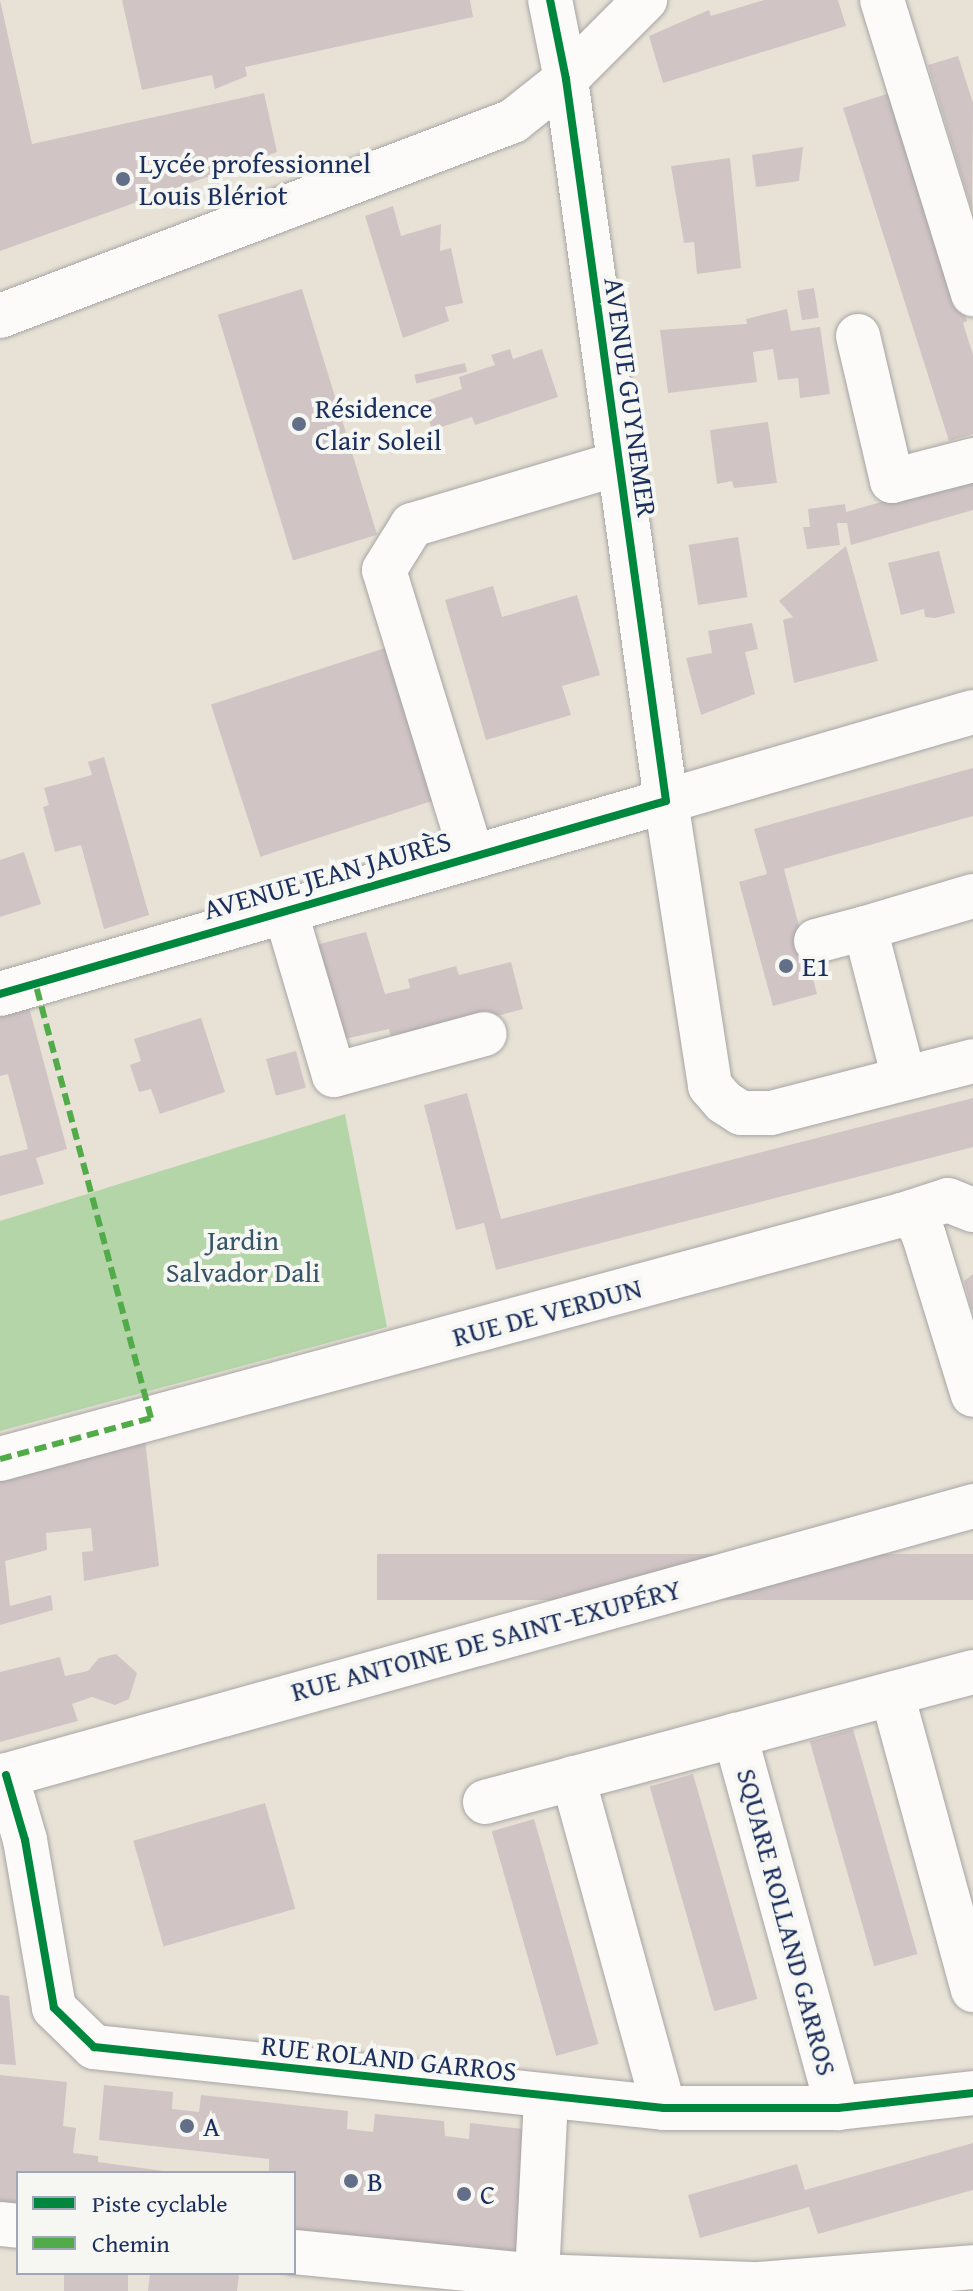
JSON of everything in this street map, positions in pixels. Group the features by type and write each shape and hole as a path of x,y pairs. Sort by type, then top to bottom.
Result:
{"street":[{"name":"AVENUE GUYNEMER","path":"550,0 566,79 617,464 710,1086 724,1102 741,1113 771,1113 973,1061"},
{"path":"0,316 513,121 566,79 645,0"},
{"path":"882,0 973,294"},
{"path":"858,336 892,481 973,460"},
{"path":"472,856 384,570 412,525 617,464"},
{"name":"AVENUE JEAN JAURÈS","path":"0,994 973,712"},
{"path":"816,941 973,896"},
{"path":"285,910 334,1075 485,1034"},
{"path":"865,928 904,1078"},
{"name":"RUE DE VERDUN","path":"0,1459 948,1200 973,1210"},
{"path":"902,1215 918,1222 973,1395"},
{"name":"RUE ANTOINE DE SAINT-EXUPÉRY","path":"3,1776 973,1506"},
{"name":"SQUARE ROLLAND GARROS","path":"485,1802 973,1672"},
{"path":"892,1694 973,1990"},
{"name":"SQUARE ROLLAND GARROS","path":"735,1735 838,2108"},
{"name":"RUE ROLAND GARROS","path":"3,1776 25,1840 54,2008 94,2047 664,2108 838,2108 973,2093"},
{"path":"573,1778 664,2108"},
{"path":"537,2276 546,2097"},
{"path":"296,2252 537,2276 759,2284 973,2267"}],"green space":[{"name":"Jardin Salvador Dali","path":"345,1114 387,1327 0,1431 0,1221"}],"building":[{"path":"0,0 32,144 264,93 277,152 0,251"},
{"path":"122,0 470,0 473,17 245,67 247,76 215,89 212,75 142,90"},
{"path":"764,0 838,0 846,26 663,83 649,36 709,10 711,16"},
{"path":"958,56 973,103 972,210 928,65"},
{"path":"890,93 967,321 963,323 973,355 973,434 949,441 843,108"},
{"path":"803,147 799,181 756,187 752,155"},
{"path":"730,158 741,268 697,274 694,242 684,243 671,166"},
{"path":"393,206 401,236 441,224 440,251 451,248 463,303 445,307 449,321 403,338 365,216"},
{"path":"814,288 819,318 802,320 797,291"},
{"name":"Résidence Clair Soleil","path":"302,289 377,535 293,560 218,315"},
{"path":"787,309 791,331 820,327 830,394 800,398 798,378 778,380 773,349 753,352 757,382 668,393 660,330 747,324 746,319"},
{"path":"510,349 513,359 542,349 558,397 475,425 472,417 432,430 423,402 462,389 459,377 495,365 491,355"},
{"path":"465,363 467,372 416,383 414,375"},
{"path":"768,422 777,483 734,488 732,481 717,484 710,430"},
{"path":"973,476 973,510 851,545 847,523 837,523 840,545 807,549 803,527 810,527 808,509 845,504 846,512"},
{"path":"738,537 748,597 698,605 689,545"},
{"path":"846,546 878,661 794,683 783,620 793,617 779,601"},
{"path":"939,551 955,613 925,617 924,609 901,615 888,563"},
{"path":"493,586 502,617 577,595 600,675 562,686 571,715 486,740 445,600"},
{"path":"752,623 758,649 745,652 755,694 701,715 686,658 712,653 708,631"},
{"path":"385,648 434,800 260,857 211,705"},
{"path":"104,757 149,915 104,929 81,845 55,852 43,807 49,805 44,788 92,775 88,762"},
{"path":"973,768 973,816 784,869 817,994 773,1006 739,882 767,874 754,829"},
{"path":"24,852 41,904 0,917 0,860"},
{"path":"366,932 385,994 410,988 408,979 456,966 459,975 511,962 523,1009 393,1043 389,1029 340,1040 312,946"},
{"path":"29,1007 67,1149 36,1158 44,1184 0,1196 0,1156 28,1149 8,1074 0,1076 0,1016"},
{"path":"201,1018 225,1092 160,1114 151,1089 139,1092 130,1065 141,1061 134,1039"},
{"path":"296,1051 306,1088 276,1096 266,1059"},
{"path":"467,1093 501,1219 973,1098 973,1147 496,1270 484,1223 456,1230 424,1105"},
{"path":"973,1274 973,1309 972,1310 964,1281"},
{"path":"145,1439 159,1566 84,1581 82,1552 93,1551 91,1528 46,1533 47,1550 5,1561 10,1606 51,1595 53,1610 0,1625 0,1472"},
{"path":"377,1554 973,1554 973,1600 377,1600"},
{"path":"116,1654 137,1673 129,1699 115,1705 92,1697 72,1704 78,1721 0,1742 0,1672 60,1657 65,1676 88,1671 99,1658"},
{"path":"853,1729 917,1954 874,1966 810,1741"},
{"path":"693,1774 757,1999 714,2011 650,1786"},
{"path":"265,1803 295,1909 164,1947 133,1841"},
{"path":"534,1819 598,2044 556,2056 492,1831"},
{"path":"0,1995 9,1996 16,2065 0,2064"},
{"path":"0,2075 67,2082 63,2126 76,2128 73,2153 98,2156 98,2162 163,2171 16,2171 16,2215 0,2213"},
{"path":"104,2085 173,2092 172,2109 199,2112 201,2095 348,2111 347,2129 373,2132 375,2114 444,2121 445,2136 469,2139 470,2123 523,2129 516,2259 296,2243 296,2171 269,2171 269,2159 99,2140"},
{"path":"973,2143 973,2190 818,2234 809,2207 700,2238 688,2195 797,2164 805,2190"},
{"path":"64,2275 128,2275 128,2291 64,2291"},
{"path":"150,2275 239,2275 237,2291 148,2291"}],"marked path":[{"path":"0,1459 151,1418 35,983"}],"cycle path":[{"path":"0,994 666,801 566,79 550,0"},
{"path":"6,1775 25,1840 54,2008 94,2047 664,2108 838,2108 973,2093"}],"place":[{"name":"Lycée professionnel Louis Blériot","path":"123,179"},
{"name":"Résidence Clair Soleil","path":"299,424"},
{"name":"E1","path":"786,966"},
{"name":"A","path":"187,2126"},
{"name":"B","path":"351,2181"},
{"name":"C","path":"464,2194"}]}
